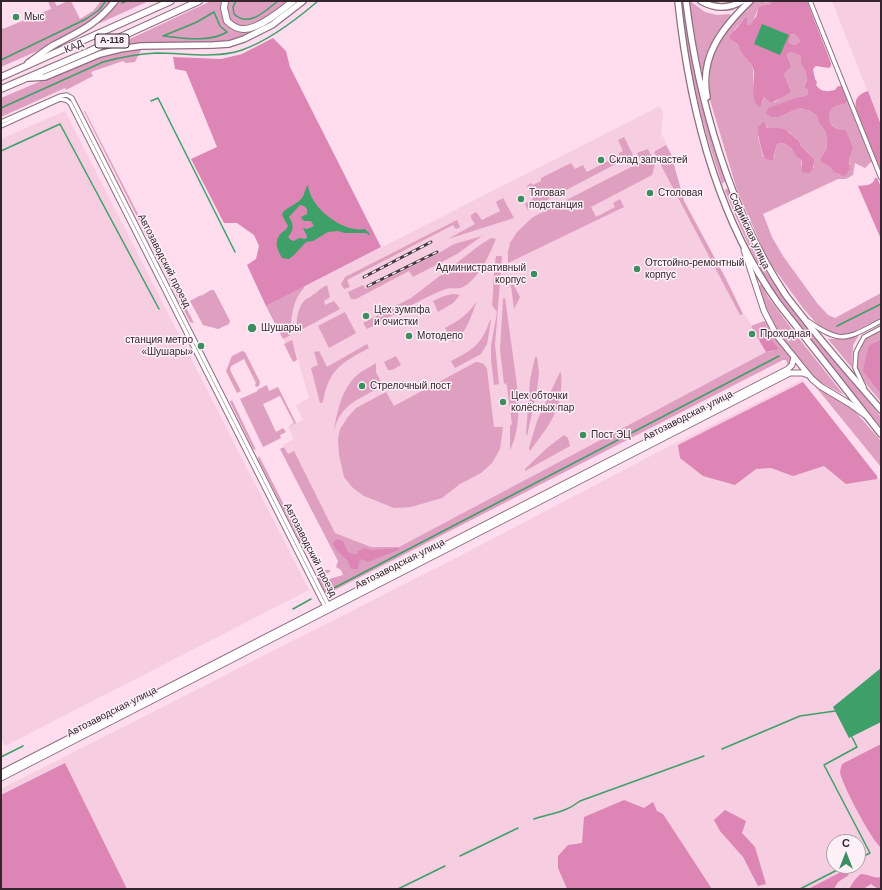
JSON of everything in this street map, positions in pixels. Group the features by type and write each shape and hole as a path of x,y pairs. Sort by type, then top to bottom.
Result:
{"highway":[{"name":"КАД","path":"1,77 171,1"},
{"name":"КАД","path":"1,89 92,50 199,1"},
{"path":"225,1 224,8 227,21 237,28 244,30 258,25 270,18 293,1"}],"main road":[{"path":"21,68 53,46 91,25 108,10 115,1"},
{"path":"25,79 45,77 100,54 120,49 141,46 213,45 236,42 266,28 303,1"},
{"name":"Софийская улица","path":"678,1 690,83 706,146 720,191 742,243 767,288 881,434"},
{"name":"Софийская улица","path":"686,1 695,60 709,117 732,187 748,226 769,268 786,294 805,320 881,410"},
{"path":"702,1 710,5 725,7 742,1"},
{"path":"709,117 705,80 708,62 714,44 723,29 750,1"},
{"path":"720,191 723,186 732,187"}],"street":[{"path":"810,1 881,178"},
{"name":"Автозаводский проезд","path":"1,122 60,96 67,95 72,98 328,607"},
{"name":"Автозаводский проезд","path":"1,126 60,100 66,100 70,103 328,607"},
{"path":"742,243 758,296 765,314 777,336 808,375 820,386 850,404 868,418"},
{"path":"805,320 826,334 841,337 852,336 881,321"},
{"path":"867,394 857,374 854,362 856,352 864,337 881,328"},
{"name":"Автозаводская улица","path":"1,778 788,369 792,365 794,357"},
{"name":"Автозаводская улица","path":"1,773 790,373 802,373 808,375"}],"shaded area":[{"path":"48,1 54,1 57,6 71,1 80,19 93,11 101,1 112,1 90,23 76,32 45,48 1,67 1,25 3,29 51,9"},
{"path":"118,1 149,1 100,23 99,22"},
{"path":"211,1 221,1 223,20 229,28 237,32 253,31 238,38 222,42 133,43 117,46 117,45"},
{"path":"228,1 288,1 262,20 240,26 231,21 228,16"},
{"path":"690,1 705,12 717,15 730,14 731,16 716,34 703,71 701,69 688,2"},
{"path":"753,1 763,1 766,3 768,1 772,2 759,8 750,25 747,24 744,19 734,30 735,42 742,51 743,55 749,59 753,69 754,100 762,103 764,97 775,102 781,97 790,93 790,89 784,74 789,65 787,55 790,52 799,55 801,58 801,64 805,70 807,80 804,85 808,90 808,94 775,106 788,113 800,108 810,111 816,115 826,133 827,148 820,159 824,164 840,175 850,165 849,158 853,148 842,130 834,127 828,116 832,108 845,104 848,100 872,161 865,168 855,163 853,175 846,179 838,179 763,214 772,237 783,256 817,303 828,315 835,318 881,293 881,318 850,334 833,334 822,328 803,308 773,267 762,247 737,190 710,100 709,91 711,59 721,36","holes":["766,126 768,128 777,128 789,132 799,141 801,146 814,159 814,168 802,168 801,160 792,149 784,143 777,144 774,158 769,160 763,157 758,137"]},
{"path":"772,1 807,1 831,63 829,68 816,66 813,69 817,82 816,85 820,89 827,91 835,90 837,87 842,85 848,100 845,104 833,108 829,116 830,122 834,127 846,131 853,148 849,159 850,169 846,175 843,176 834,172 830,167 821,162 820,159 827,148 826,133 816,115 810,111 800,108 778,117 772,117 766,114 768,108 808,94 808,90 804,86 807,80 805,70 801,64 801,58 799,55 790,52 787,55 791,67 784,74 790,89 790,93 771,103 764,97 760,107 755,101 753,91 753,67 735,42 729,37 744,19 747,17 747,24 750,25 756,17 759,7 770,4","holes":["791,34 796,35 800,41 795,45 789,43"]},
{"path":"832,1 881,1 881,125 859,70"},
{"path":"684,6 695,75 704,112 726,182 722,184 705,129 694,84 682,7"},
{"path":"762,24 789,35 780,55 754,44"},
{"path":"791,34 796,35 800,41 795,45 789,43"},
{"path":"273,38 286,51 290,67 381,247 266,306 247,265 256,259 259,246 254,235 237,223 224,223 191,159 217,147 186,71 175,69 173,57 221,59 242,54"},
{"path":"142,48 135,62 126,63 123,61 91,72 93,76 66,90 65,88 1,117 1,98 93,59 116,52"},
{"path":"868,91 881,125 881,171 856,109 856,100 858,97"},
{"path":"660,106 663,113 661,133 671,154 684,201 743,314 749,321 766,352 399,547 371,547 335,533 294,452 288,454 283,445 294,439 288,427 303,420 296,405 309,398 298,359 295,361 266,306"},
{"path":"65,111 309,590 5,746 1,738 1,139"},
{"path":"85,111 194,323 190,322"},
{"path":"763,122 768,128 779,128 786,130 799,141 801,146 814,159 811,172 802,172 802,161 796,156 792,149 784,143 777,144 773,160 764,158 759,139 758,127"},
{"path":"624,137 633,155 528,210 525,204 533,199 527,186 531,183 533,185 541,181 541,178 571,163 575,169 583,165 587,172 619,155 619,153 623,151 618,140"},
{"path":"666,145 671,154 684,201 743,314 740,315 654,152"},
{"path":"648,149 655,164 652,175 591,207 596,217 615,207 613,203 620,199 624,207 508,263 510,243 517,232 533,217 641,162 637,153"},
{"path":"875,178 877,178 881,187 881,239 858,186 871,184"},
{"path":"308,185 310,194 315,202 329,217 347,227 365,229 370,234 345,233 338,231 328,232 313,241 306,242 289,259 282,258 278,250 277,241 281,233 288,226 282,215 283,212 302,198","holes":["300,205 307,209 307,214 301,217 304,221 311,221 314,226 307,229 303,228 307,236 306,239 299,238 294,241 288,237 293,227 289,217"]},
{"path":"726,189 729,189 767,273 806,327 881,417 881,427 812,343 773,290 747,241 725,191"},
{"path":"503,198 514,218 448,239 475,224 471,218 471,215 476,212 482,220 500,211 496,202"},
{"path":"457,220 460,227 456,229 453,225 347,280 350,287 344,289 341,284 345,277"},
{"path":"482,236 457,254 413,277 409,271 356,299 351,299 348,292 363,285 366,289 454,244"},
{"path":"491,238 496,239 488,257 478,274 465,286 461,288 446,289 433,294 367,329 363,323 411,298"},
{"path":"496,256 502,256 495,345 499,384 494,385 491,346 497,312 492,305"},
{"path":"510,278 520,297 514,309"},
{"path":"761,284 768,297 797,336 844,395 818,381 779,334 766,311 759,286"},
{"path":"327,285 330,297 324,301 325,305 334,301 340,309 297,332 298,314 303,302"},
{"path":"304,286 297,298 293,310 291,335 283,339 266,306"},
{"path":"211,290 214,290 230,321 229,324 218,329 203,325 190,301"},
{"path":"453,294 460,295 453,303 438,312 433,301"},
{"path":"505,298 518,404 517,428 510,450 510,426 512,424 507,387 506,383 504,384 500,350 503,299"},
{"path":"477,301 465,329 453,342 445,328 463,317"},
{"path":"345,312 356,333 329,348 318,326"},
{"path":"490,320 487,344 481,354 455,368 451,361 471,350 480,341"},
{"path":"764,321 767,322 792,358 788,365 786,360 783,360 333,591 321,570 330,570 330,572 325,574 329,579 343,575 341,570 336,567 338,561 280,449 284,447 288,454 294,451 335,533 371,547 399,547 766,352 774,351 773,344 769,337 762,331 760,333 760,342 751,326"},
{"path":"881,330 881,402 861,377 857,367 857,356 863,341 867,337"},
{"path":"762,331 766,333 778,348 777,350 766,352 760,342 760,333"},
{"path":"859,335 853,345 852,368 828,339 846,339"},
{"path":"292,340 297,360 293,362 284,344"},
{"path":"881,340 881,394 863,371 868,348 870,345"},
{"path":"367,344 369,348 344,363 333,374 323,402 320,403 311,368 318,365 314,352 319,351 327,367"},
{"path":"242,351 245,352 260,382 259,386 256,387 256,383 244,359 231,366 230,370 241,391 237,393 226,371 232,356"},
{"path":"396,356 401,365 392,370 388,370 384,362"},
{"path":"535,357 537,357 539,373 537,390 527,436 530,380"},
{"path":"476,362 480,362 487,369 494,427 503,427 500,449 492,463 481,473 460,484 442,498 411,507 394,508 364,496 353,488 344,477 339,455 338,439 340,429 356,408 386,392 394,406"},
{"path":"376,363 376,372 383,386 359,398 346,408 341,414 334,431 338,410 346,389 357,375"},
{"path":"560,372 561,385 558,406 549,424 530,451 529,448 537,421"},
{"path":"802,380 881,482 881,889 1,889 1,789 456,558 662,450"},
{"path":"803,382 877,476 877,479 846,484 824,466 793,476 771,468 756,469 735,485 703,476 680,458 678,445"},
{"path":"267,385 269,391 278,387 296,423 288,427 294,423 280,396 263,404 276,432 283,428 286,432 280,435 281,438 263,447 240,399"},
{"path":"816,385 853,409 881,441 881,467 815,386"},
{"path":"232,400 256,450 253,449 230,402"},
{"path":"564,435 568,438 570,446 525,471 525,469 547,448"},
{"path":"259,456 303,542 301,544 258,459"},
{"path":"336,539 343,541 348,552 353,554 357,554 358,551 365,548 371,550 399,548 398,550 368,562 361,559 358,569 351,569 347,560 337,551 333,544"},
{"path":"318,572 328,592 325,593 316,575"},
{"path":"881,668 881,722 849,738 833,707"},
{"path":"881,744 881,847 872,836 859,814 843,782 840,770 842,764"},
{"path":"65,763 127,889 1,889 1,795"},
{"path":"624,800 644,808 653,802 657,811 663,814 712,889 567,889 558,868 558,856 568,845 582,843 584,817"},
{"path":"725,810 746,821 742,833 755,847 766,884 758,886 743,857 720,831 714,820"},
{"path":"837,874 849,875 838,882 834,889 808,889"},
{"path":"861,874 881,877 881,889 878,889 871,884 863,889 849,889"}],"waterway":[{"path":"1,60 86,19 99,10 106,1"},
{"path":"122,3 127,1"},
{"path":"236,1 233,7 234,14 245,19 251,19 257,16 278,1"},
{"path":"1,108 110,60 150,53 211,55 232,53 242,50 272,35 292,22 318,1"},
{"path":"214,12 220,26 227,32 212,38 204,39 187,39 163,36 197,22 214,12"},
{"path":"151,101 158,98 235,252"},
{"path":"1,151 60,124 159,309"},
{"path":"837,326 881,304"},
{"path":"332,589 779,356"},
{"path":"293,609 311,599"},
{"path":"722,749 800,716 835,711"},
{"path":"852,737 857,747 824,765 860,834"},
{"path":"1,757 23,746"},
{"path":"534,819 564,810 580,801 704,756"},
{"path":"460,856 518,828"},
{"path":"866,845 870,853 866,855"},
{"path":"398,889 445,866"},
{"path":"800,889 829,874"}],"railway":[{"path":"364,277 431,242"},
{"path":"368,286 437,252"}],"place":[{"name":"Мыс","path":"16,17"},
{"name":"Склад запчастей","path":"601,160"},
{"name":"Столовая","path":"650,193"},
{"name":"Тяговая подстанция","path":"521,199"},
{"name":"Отстойно-ремонтный корпус","path":"637,269"},
{"name":"Административный корпус","path":"534,274"},
{"name":"Цех зумпфа и очистки","path":"366,316"},
{"name":"Шушары","path":"252,328"},
{"name":"Проходная","path":"752,334"},
{"name":"Мотодепо","path":"409,336"},
{"name":"станция метро «Шушары»","path":"201,346"},
{"name":"Стрелочный пост","path":"362,386"},
{"name":"Цех обточки колёсных пар","path":"503,402"},
{"name":"Пост ЭЦ","path":"583,435"}]}
